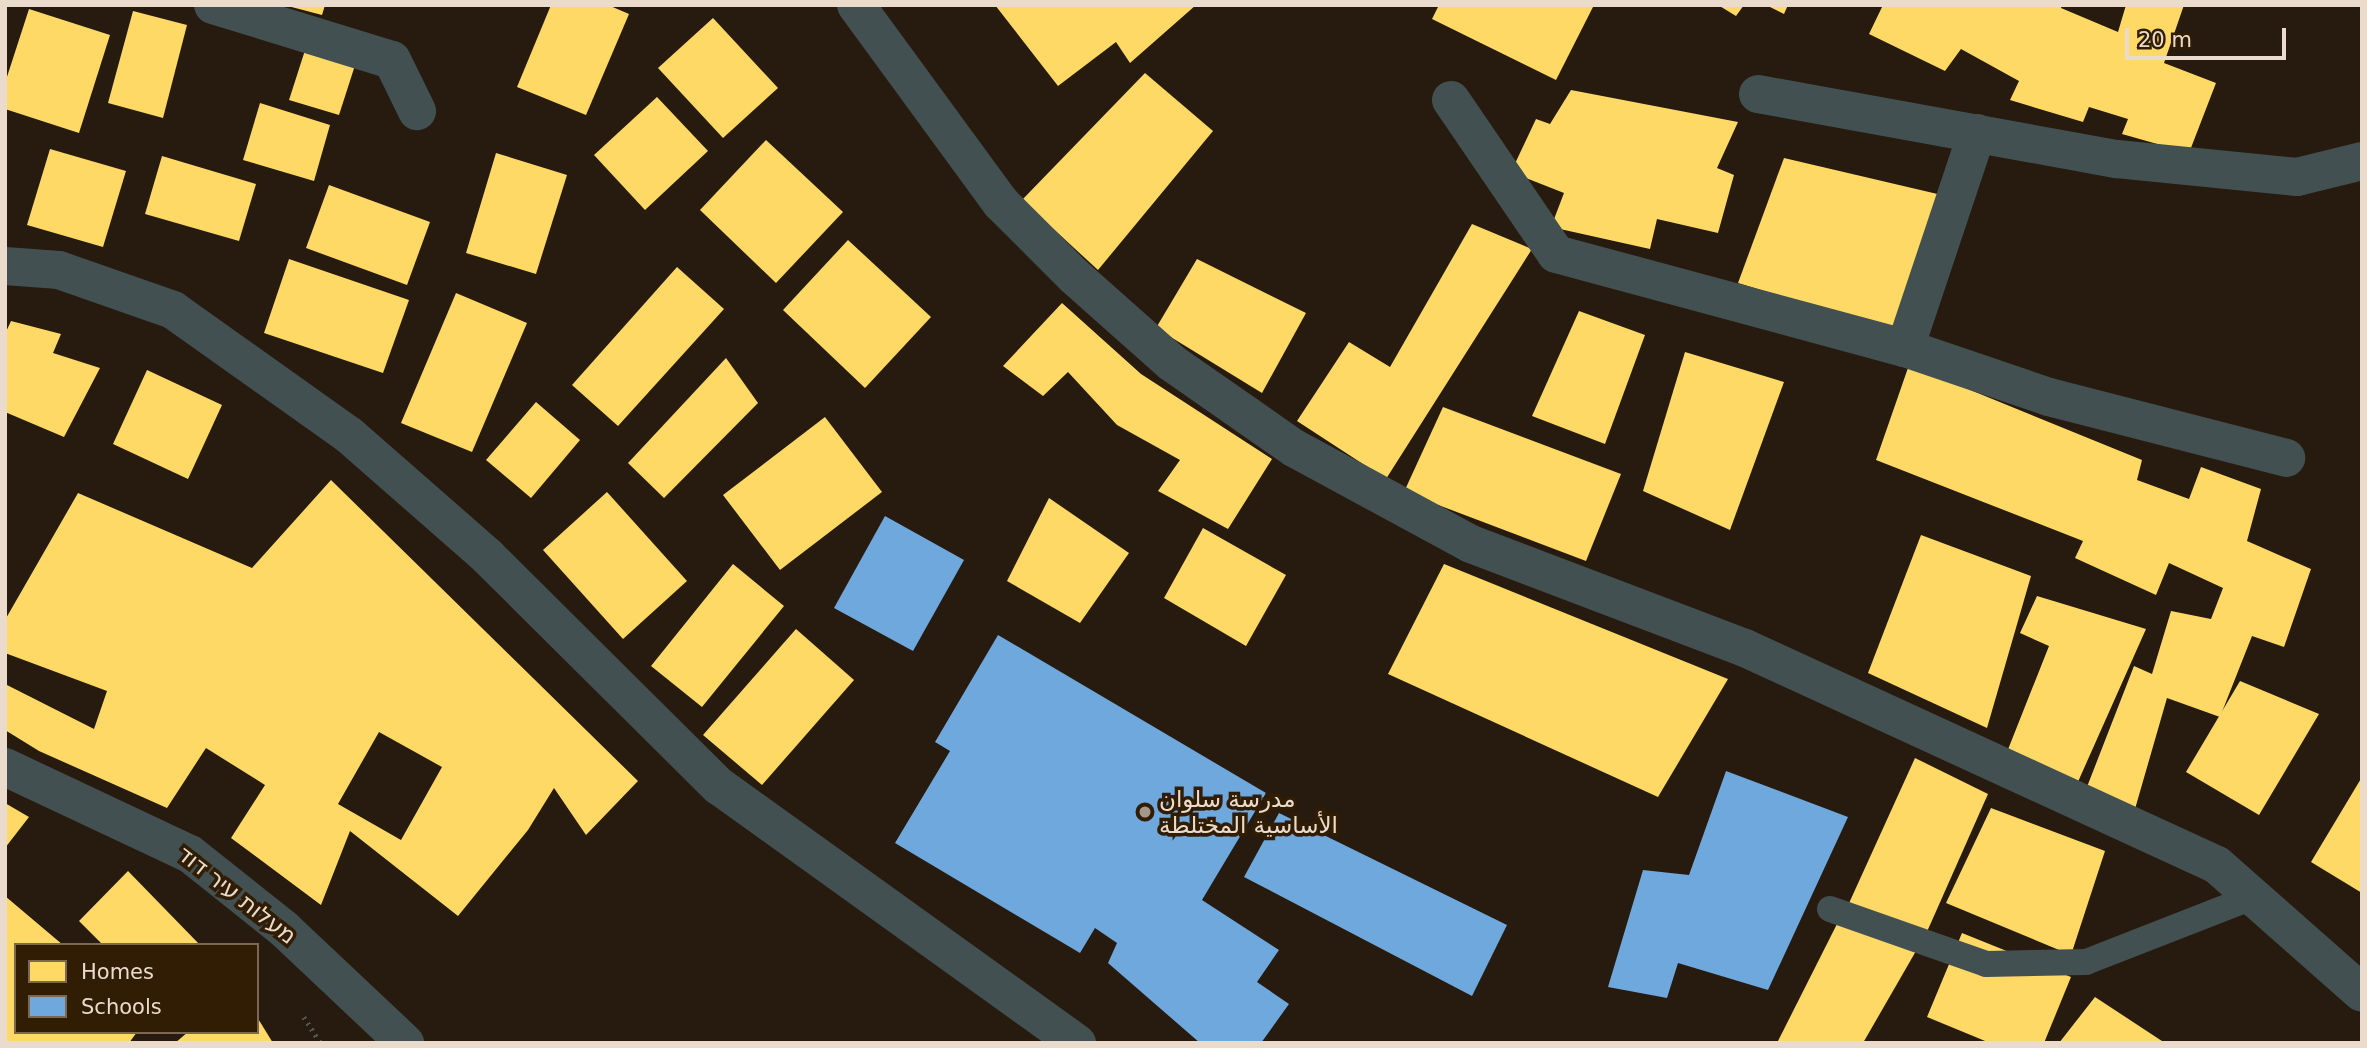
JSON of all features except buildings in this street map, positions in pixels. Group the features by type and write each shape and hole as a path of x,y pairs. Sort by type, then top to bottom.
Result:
{"street":[{"path":"213,5 392,61 417,111"},
{"path":"856,5 1001,203 1074,276 1172,363 1294,449 1471,544 1745,648 2217,865 2362,993"},
{"path":"1758,94 2117,159 2297,177 2362,161"},
{"path":"1451,100 1556,254 1905,348 2049,397 2286,458"},
{"path":"1905,348 1977,133"},
{"path":"5,266 59,270 173,310 349,435 486,556 719,786 1077,1043"},
{"name":"מעלות עיר דוד","path":"5,767 190,854 283,928 405,1043"}],"lane":[{"path":"1830,909 1986,964 2086,962 2253,897"}],"place":[{"name":"مدرسة سلوان الأساسية المختلطة","path":"1145,812"}]}
